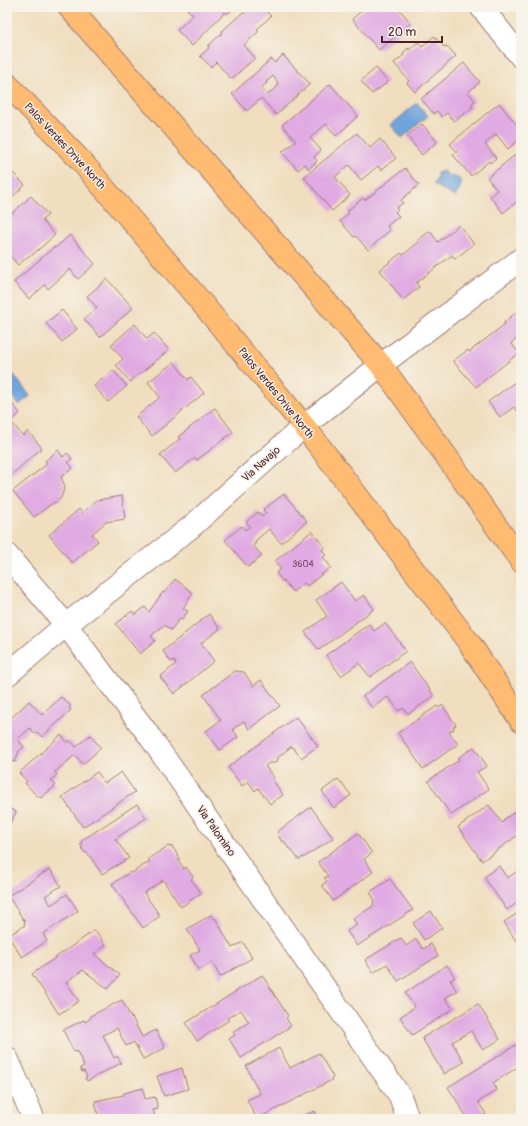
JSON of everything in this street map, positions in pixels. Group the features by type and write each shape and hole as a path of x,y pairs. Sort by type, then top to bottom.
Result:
{"main road":[{"path":"70,7 380,365 521,561"},
{"name":"Palos Verdes Drive North","path":"7,84 81,161 196,295 304,426 470,644 521,721"}],"street":[{"path":"481,7 521,57"},
{"name":"Via Navajo","path":"7,675 66,625 191,527 304,426 380,365 521,259"},
{"name":"Via Palomino","path":"7,555 66,625 152,740 396,1090 400,1096 408,1119"},
{"path":"7,1058 33,1119"}],"water":[{"path":"417,103 428,116 402,138 391,125"},
{"path":"443,171 449,176 458,178 461,182 460,188 455,197 433,184 437,179 437,173"},
{"path":"10,370 30,396 19,405 7,390 7,373"}],"building":[{"path":"185,7 235,7 227,14 225,12 192,46 177,30 193,15"},
{"path":"251,7 262,7 271,16 257,29 259,31 244,45 255,58 231,79 216,62 211,67 200,56 209,48 208,46 222,33 221,32"},
{"path":"366,7 400,7 398,8 411,23 379,50 352,19"},
{"path":"434,36 444,47 447,46 456,56 415,92 407,83 409,81 394,63 404,55 403,53 408,48 409,50 418,42 422,47"},
{"path":"283,55 310,84 276,115 261,98 247,111 232,94 271,59 275,63","holes":["273,76 278,83 277,87 267,95 261,88"]},
{"path":"464,63 480,82 468,92 475,101 471,104 473,107 454,121 447,113 442,117 437,111 434,114 421,99"},
{"path":"376,68 388,82 372,94 361,81"},
{"path":"330,84 358,116 336,136 326,124 310,138 321,150 314,157 317,161 309,169 305,164 298,170 282,152 296,141 282,125"},
{"path":"499,103 521,130 521,138 508,149 496,134 485,144 496,158 490,163 489,161 471,176 453,155 457,152 450,144"},
{"path":"422,124 437,142 422,155 407,136"},
{"path":"357,133 370,148 380,139 396,158 381,170 378,166 361,180 349,165 335,177 350,195 332,211 304,177"},
{"path":"521,150 521,198 503,213 490,196 497,190 487,178"},
{"path":"405,168 419,185 401,200 403,203 396,208 398,210 395,212 399,216 387,226 390,230 368,250 340,221 349,213 347,211 363,198 365,200"},
{"path":"7,172 10,175 13,173 25,185 7,202"},
{"path":"31,196 48,215 42,220 55,235 18,265 7,252 7,218"},
{"path":"459,225 474,244 455,259 452,255 416,283 419,287 403,300 380,270 401,253 403,255 419,242 418,240 430,231 438,242"},
{"path":"70,235 95,264 78,279 70,269 48,289 45,285 29,299 14,282"},
{"path":"107,279 133,308 100,337 84,319 97,308 87,296"},
{"path":"62,310 77,329 62,342 46,323"},
{"path":"519,310 521,313 521,336 511,343 519,353 476,387 453,361 468,350 469,352 505,324 504,322"},
{"path":"135,324 147,339 154,333 169,350 130,382 116,365 123,359 111,345"},
{"path":"174,362 188,380 191,377 204,393 152,436 136,417 160,397 148,382"},
{"path":"113,370 127,386 108,402 94,386"},
{"path":"515,382 521,390 521,416 514,407 500,417 488,402"},
{"path":"7,398 20,413 11,422 23,436 28,431 42,448 11,475 7,471"},
{"path":"215,408 233,432 197,460 195,458 175,473 160,455 180,439 178,437"},
{"path":"58,450 63,457 67,453 72,459 68,462 73,468 61,477 65,486 61,498 34,517 13,491 47,464 45,461"},
{"path":"284,494 307,521 281,543 269,529 255,541 256,543 253,545 262,556 248,567 225,540 242,526 245,530 250,526 246,522 258,512 262,517 266,513 263,510"},
{"path":"122,496 125,519 106,522 92,534 98,541 72,563 49,535 79,509 82,513 97,500"},
{"path":"312,531 325,548 322,550 326,555 323,557 331,567 307,586 304,583 293,592 276,573 281,569 275,561"},
{"path":"175,579 193,593 183,608 188,611 182,619 180,618 171,630 164,625 151,636 155,641 140,654 116,624 132,611 135,615 145,607 149,612 163,592 164,593"},
{"path":"341,582 355,601 364,595 374,609 319,650 305,632 327,616 316,600"},
{"path":"209,614 220,629 201,643 214,661 174,694 160,677 176,664 173,660 171,662 163,651"},
{"path":"385,623 406,651 370,677 359,663 341,676 326,655 369,624 374,631"},
{"path":"410,662 434,696 408,714 403,708 399,711 388,697 372,708 363,696"},
{"path":"235,671 244,672 253,686 261,680 280,706 249,729 244,721 233,729 238,737 220,750 206,731 221,720 203,695"},
{"path":"61,697 71,706 69,708 71,710 42,737 37,732 35,734 30,728 18,739 24,747 19,751 15,762 7,760 7,722 29,701 42,715"},
{"path":"442,705 456,725 453,727 454,729 449,732 458,744 423,769 398,733 437,706 439,708"},
{"path":"296,717 318,746 301,758 292,746 278,757 278,760 275,763 269,763 265,766 274,778 272,779 283,795 270,804 258,788 255,791 248,781 242,786 228,767"},
{"path":"61,735 68,743 70,740 76,747 90,735 101,748 83,764 75,755 55,772 57,775 51,780 56,785 41,798 39,796 38,797 25,783 27,781 19,773"},
{"path":"474,747 487,766 477,772 489,789 451,815 428,781 459,760 458,758"},
{"path":"97,772 105,783 121,772 135,792 83,827 62,797"},
{"path":"338,779 351,795 334,808 322,791"},
{"path":"137,804 146,818 115,839 129,858 102,874 89,855 81,848 83,848 80,844 82,843 81,841"},
{"path":"489,805 502,823 504,821 503,820 516,811 521,817 521,833 482,861 458,827"},
{"path":"7,807 16,812 7,829"},
{"path":"311,807 333,838 299,860 284,841 282,842 277,832"},
{"path":"358,833 372,853 364,859 373,872 333,901 322,885 327,881 324,878 328,876 318,862"},
{"path":"168,846 172,846 180,859 178,860 184,869 186,867 193,877 191,879 201,893 181,907 163,880 144,893 160,916 143,928 112,884 150,861 148,859"},
{"path":"499,866 507,878 521,869 521,900 507,910 484,877"},
{"path":"50,869 61,886 45,896 51,905 67,894 78,911 43,934 47,941 22,957 8,936 25,925 25,922 8,896"},
{"path":"390,879 413,910 357,946 347,931 357,925 353,919 373,906 374,899 370,892"},
{"path":"431,911 442,928 424,940 413,923"},
{"path":"521,911 521,938 516,941 504,922"},
{"path":"211,915 213,919 215,918 232,948 243,942 252,958 220,977 212,962 199,970 190,955 200,950 187,929"},
{"path":"95,930 106,945 94,954 120,975 108,989 83,970 66,982 79,1001 59,1014 32,974"},
{"path":"401,938 406,946 416,939 423,949 431,944 438,956 398,981 387,964 373,973 365,960"},
{"path":"447,965 455,978 450,980 457,991 445,998 453,1009 412,1035 400,1017 415,1007 405,993"},
{"path":"262,975 288,1016 286,1018 291,1026 241,1058 229,1039 235,1035 233,1032 249,1022 241,1010 227,1018 229,1020 197,1041 186,1023"},
{"path":"122,1000 142,1037 156,1030 165,1048 143,1059 134,1042 126,1046 117,1028 103,1035 114,1058 117,1056 121,1063 87,1081 84,1071 82,1072 80,1068 84,1066 77,1051 74,1052 63,1030 84,1020 85,1022 91,1018 90,1016"},
{"path":"478,1004 500,1039 483,1050 471,1031 452,1042 464,1062 444,1074 422,1038"},
{"path":"516,1045 521,1053 521,1065 493,1083 497,1090 478,1102 486,1114 477,1119 468,1119 448,1087"},
{"path":"279,1048 290,1068 319,1053 333,1077 331,1078 332,1080 257,1119 247,1100 260,1094 246,1066"},
{"path":"182,1068 188,1089 164,1096 157,1076"},
{"path":"143,1088 145,1099 155,1097 158,1109 153,1110 155,1116 143,1119 99,1119 95,1101 124,1095 124,1093"},
{"path":"315,1111 318,1119 295,1119"}]}
